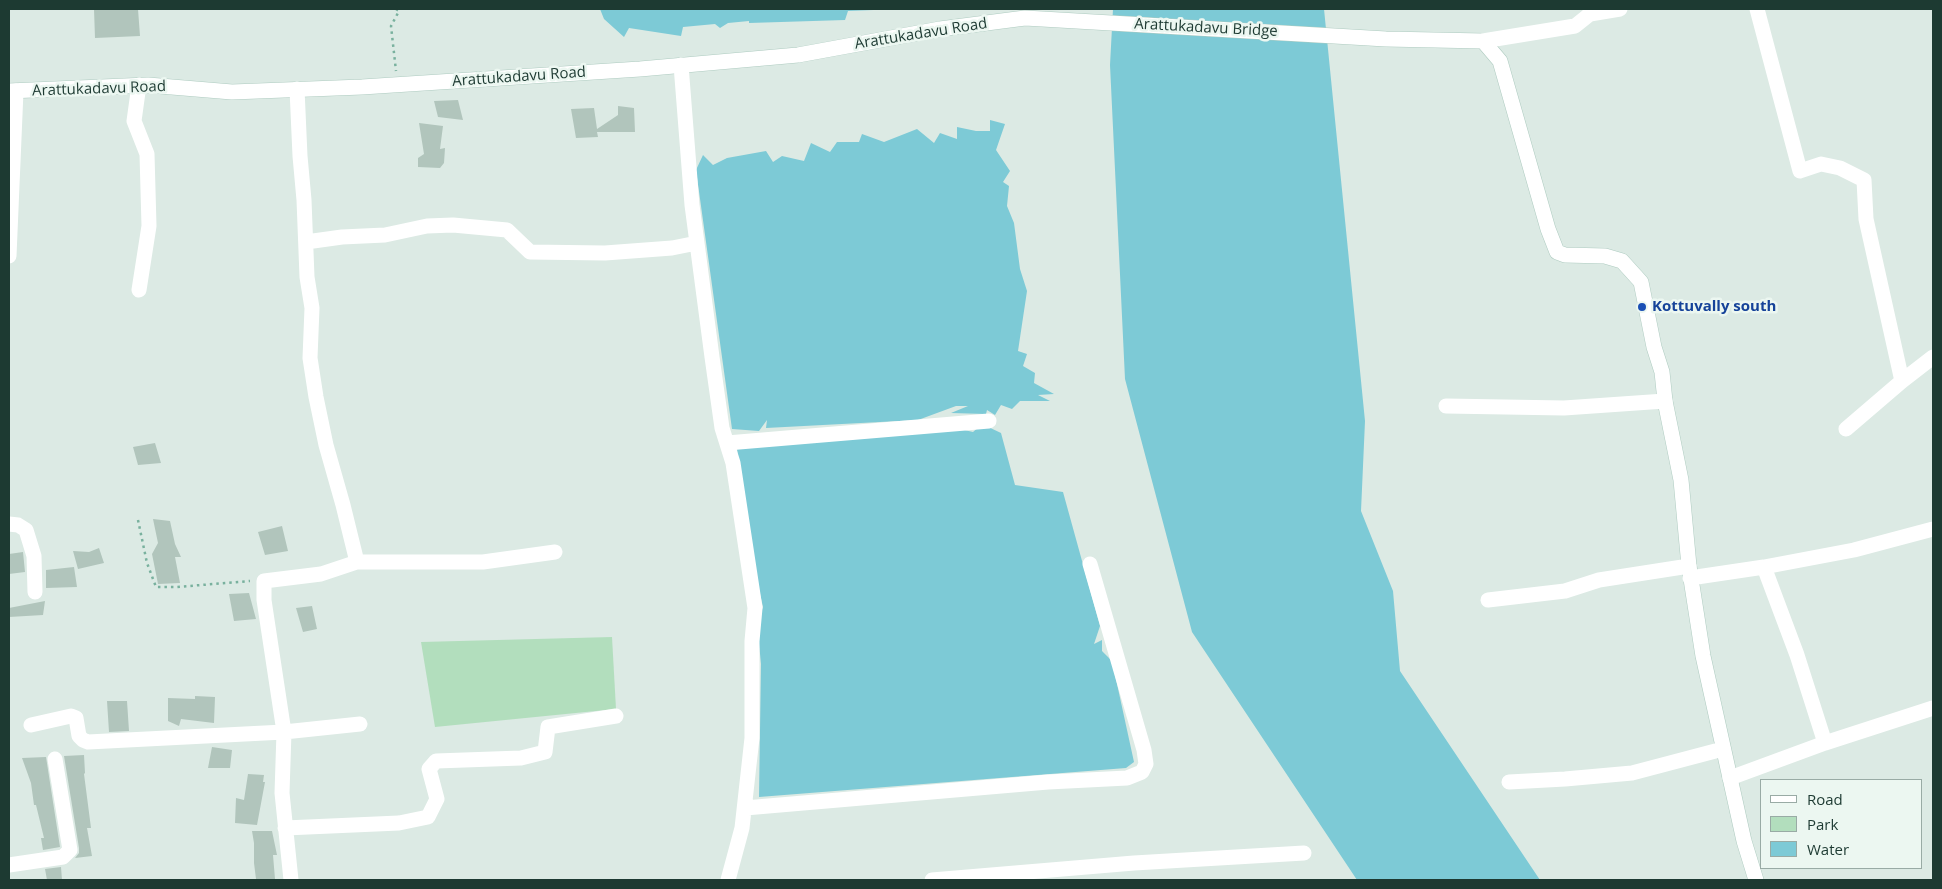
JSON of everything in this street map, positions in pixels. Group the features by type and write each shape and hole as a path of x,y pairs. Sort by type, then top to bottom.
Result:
{"street":[{"path":"1590,11 1620,9"},
{"path":"1757,9 1800,171 1821,164 1840,168 1864,180 1866,219 1902,381"},
{"name":"Arattukadavu Bridge","path":"1025,18 1386,38 1483,41 1575,26 1590,11"},
{"name":"Arattukadavu Road","path":"13,91 139,85 232,92 398,85 681,65 798,55 940,29 1025,18"},
{"path":"1483,41 1500,61 1548,229 1557,252 1565,255 1605,256 1622,261 1641,282 1654,347 1662,372 1665,401 1681,480 1690,572 1703,656 1744,841 1756,880"},
{"path":"681,65 692,205 716,384 722,428 733,463 755,608 752,641 752,738 742,828 728,880"},
{"path":"139,85 134,121 147,154 149,226 139,290"},
{"path":"297,89 307,277 312,308 310,358 326,444 344,505 357,562"},
{"path":"9,256 13,91"},
{"path":"306,242 342,236 384,235 427,226 453,225 507,230 530,252 605,253 672,248 697,243"},
{"path":"1846,429 1933,357"},
{"path":"1446,406 1564,408 1665,401"},
{"path":"727,443 989,421"},
{"path":"9,524 18,525 26,530 34,556 35,592"},
{"path":"1488,600 1566,591 1598,580 1764,567 1854,550 1933,529"},
{"path":"291,880 284,828 282,793 284,732 264,600 264,580 321,574 357,562 483,562 555,552"},
{"path":"745,808 1048,782 1127,778 1142,772 1146,764 1144,750 1090,564"},
{"path":"1764,567 1797,655 1825,743"},
{"path":"1730,778 1825,743 1933,708"},
{"path":"31,724 71,716 76,718 79,736 88,742 284,732 360,724"},
{"path":"284,828 399,823 428,817 437,799 429,769 436,761 520,758 537,754 545,752 548,727 616,716"},
{"path":"1509,782 1632,773 1723,749"},
{"path":"9,865 63,857 70,850 55,759"},
{"path":"932,880 1046,875 1134,863 1304,853"}],"path":[{"path":"396,9 399,11 391,26 398,85"},
{"path":"138,520 146,558 156,587 264,580"}],"green space":[{"path":"612,637 616,709 435,727 421,642"}],"water":[{"path":"600,9 899,9 848,11 845,20 749,23 749,21 728,23 720,28 715,24 683,27 681,36 629,28 624,37 604,19"},
{"path":"1113,9 1324,9 1365,421 1361,511 1393,591 1400,671 1540,880 1357,880 1192,632 1125,379 1110,65"},
{"path":"990,120 1005,124 996,150 1010,171 1003,182 1009,186 1007,206 1014,223 1020,269 1027,291 1018,351 1027,354 1023,366 1035,373 1034,383 1054,394 1038,395 1050,401 1020,401 1012,409 1001,405 995,415 987,410 986,414 951,413 968,406 956,406 918,420 766,428 767,420 759,431 732,429 696,170 703,155 713,165 727,158 766,151 773,162 782,156 804,161 811,143 830,152 837,142 859,142 862,134 884,142 917,129 934,143 940,133 957,139 957,127 976,131 990,131"},
{"path":"982,424 1001,433 1015,485 1063,492 1100,626 1094,644 1102,640 1102,651 1112,661 1134,762 1126,768 759,797 761,664 757,623 763,607 744,525 737,448 947,426 973,432"}],"building":[{"path":"94,9 138,9 140,36 95,38"},
{"path":"458,100 463,120 438,117 434,101"},
{"path":"618,106 634,108 635,132 597,132 598,137 576,138 571,109 594,108 597,129 618,115"},
{"path":"419,123 443,126 440,149 445,148 444,163 440,168 418,167 418,158 424,154"},
{"path":"155,443 161,463 138,465 133,447"},
{"path":"153,519 170,521 175,544 181,557 175,557 180,583 158,584 152,554 158,543"},
{"path":"282,526 288,551 265,555 258,532"},
{"path":"99,548 104,563 78,569 73,551 89,552"},
{"path":"23,552 25,572 9,574 9,554"},
{"path":"74,567 77,587 46,588 46,570"},
{"path":"249,593 256,619 234,621 229,594"},
{"path":"45,601 43,615 9,617 9,608"},
{"path":"312,606 317,629 303,632 296,608"},
{"path":"195,696 215,697 214,723 181,719 179,726 168,721 168,698 195,699"},
{"path":"107,701 127,701 129,731 109,732"},
{"path":"212,747 232,750 230,768 208,768"},
{"path":"84,755 84,774 91,828 87,828 92,856 75,858 79,853 79,848 64,756"},
{"path":"46,757 60,847 43,850 41,838 44,838 36,805 34,805 31,783 22,758"},
{"path":"248,774 264,775 263,782 265,782 257,825 235,823 236,798 244,800"},
{"path":"252,831 272,831 277,855 273,855 275,879 256,879"},
{"path":"61,867 62,880 47,880 45,869"}],"place":[{"name":"Kottuvally south","path":"1642,307"}]}
